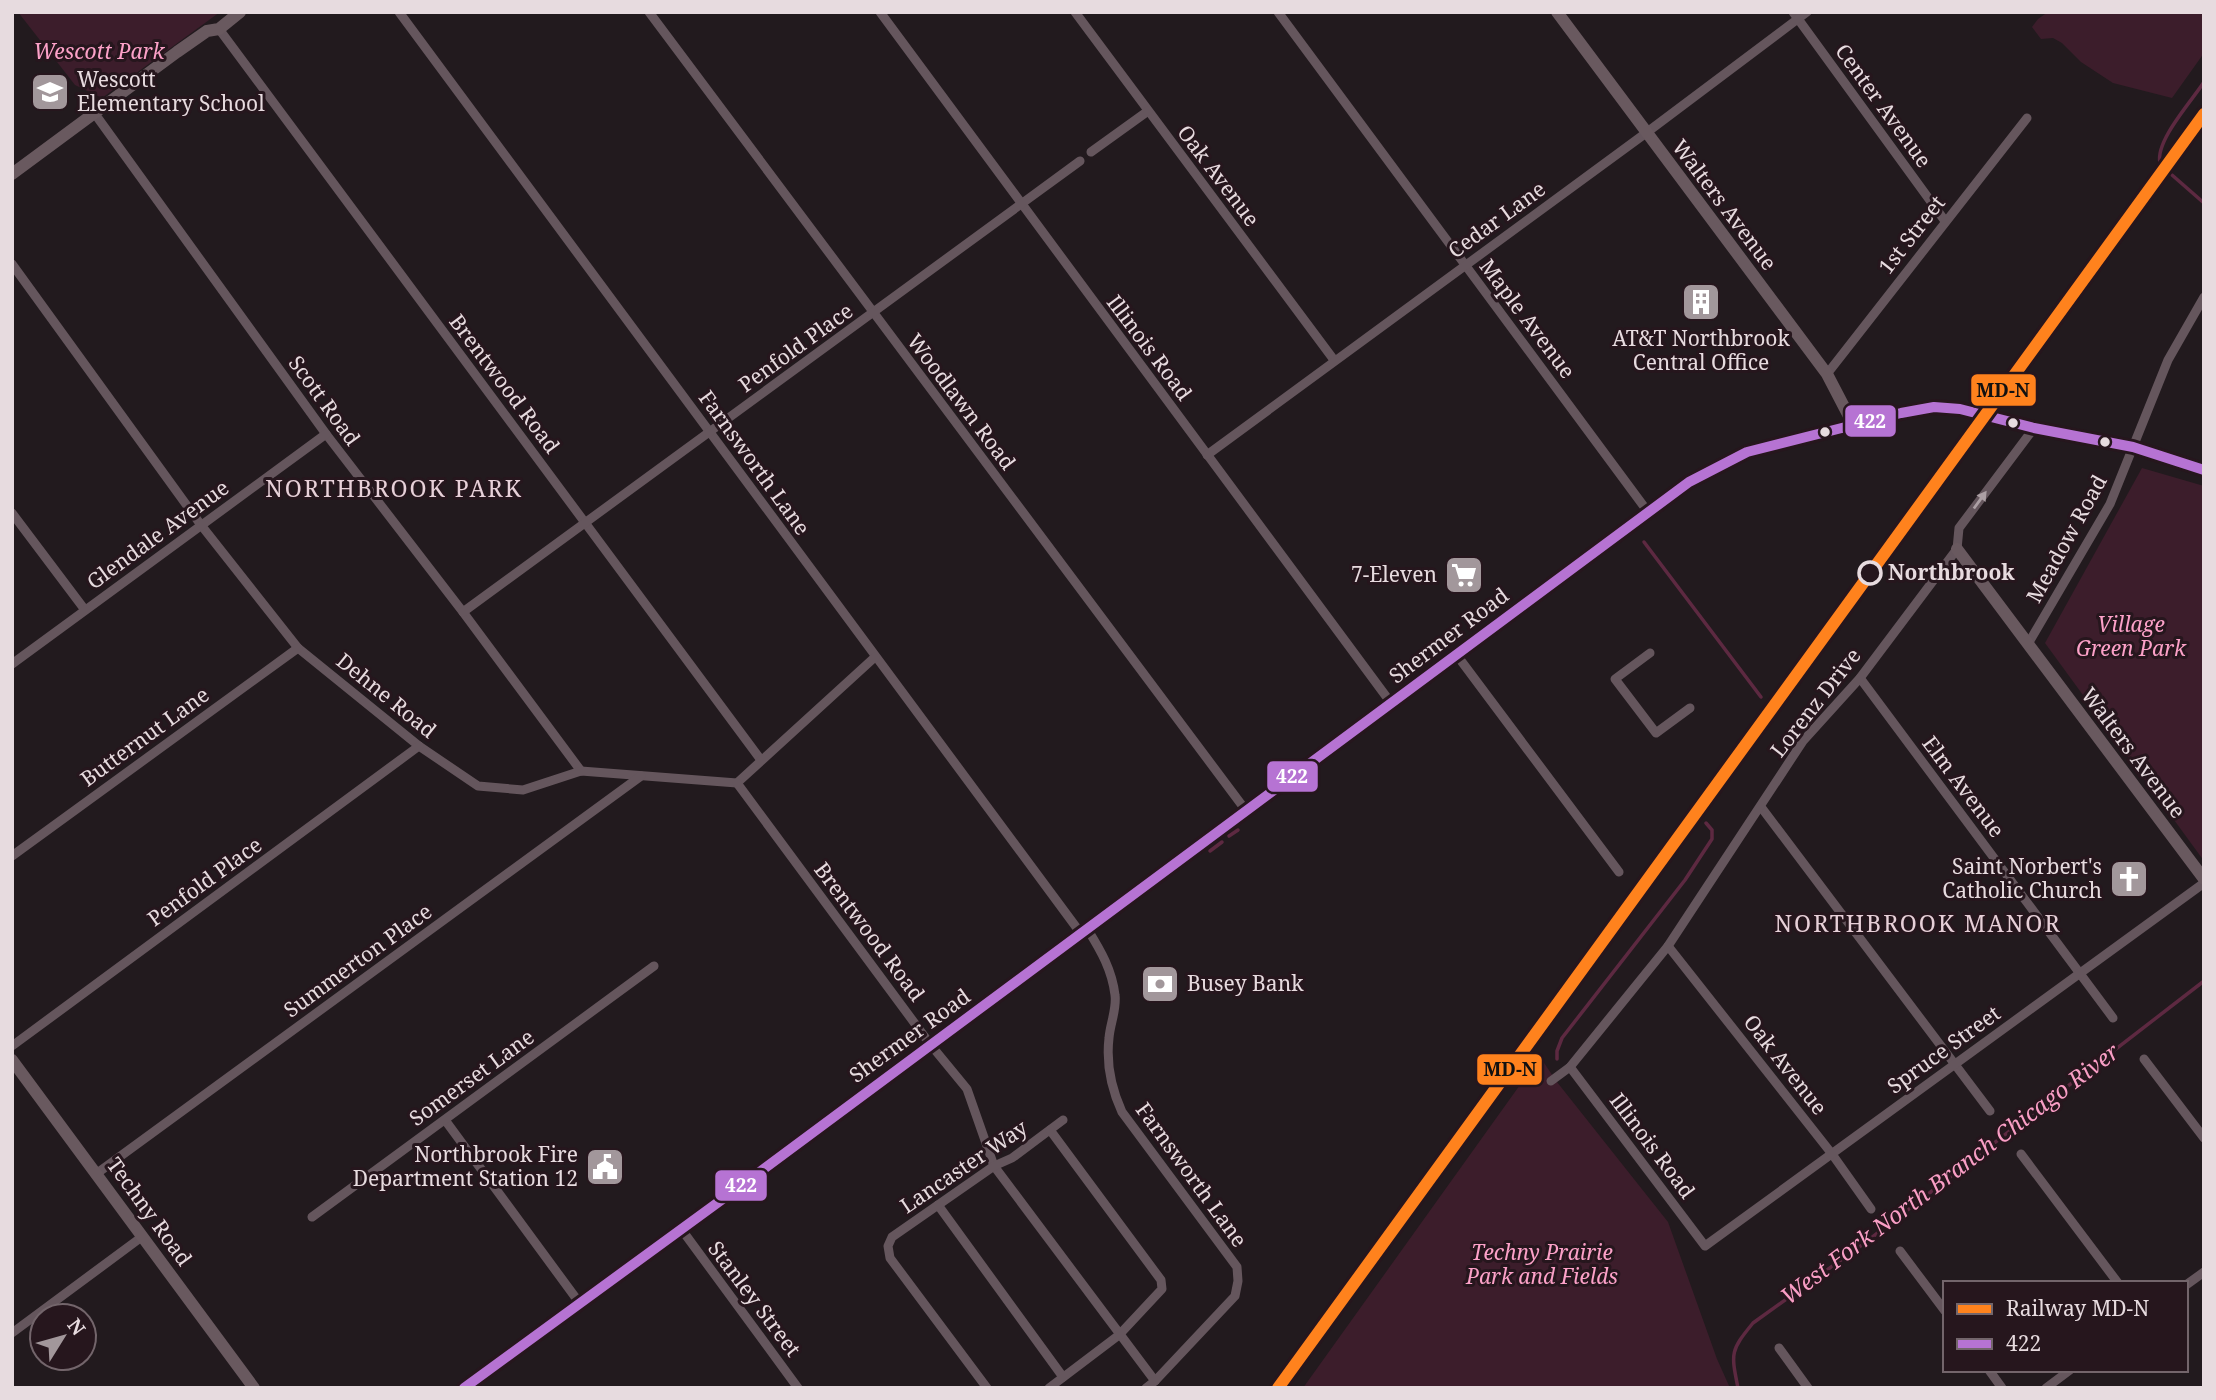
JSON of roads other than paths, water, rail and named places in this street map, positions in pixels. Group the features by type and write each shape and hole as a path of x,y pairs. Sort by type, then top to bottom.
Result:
{"main road":[{"path":"12,174 207,31 219,29 240,12"},
{"name":"Walters Avenue","path":"1557,12 1827,374 1853,425"},
{"name":"Shermer Road","path":"464,1388 1085,933 1689,482 1747,452 1934,407 1961,410 2034,428 2133,447 2204,470"},
{"name":"Walters Avenue","path":"1957,549 2204,881"},
{"name":"Techny Road","path":"12,1060 254,1388"}],"street":[{"name":"Farnsworth Lane","path":"398,12 875,657 1085,933 1109,969 1116,998 1108,1040 1113,1092 1122,1112 1237,1267 1235,1296 1156,1381"},
{"name":"Woodlawn Road","path":"649,12 1247,812"},
{"name":"Illinois Road","path":"880,12 1391,703"},
{"name":"Oak Avenue","path":"1075,12 1334,360"},
{"name":"Maple Avenue","path":"1278,12 1648,512"},
{"name":"Cedar Lane","path":"1207,455 1646,133 1796,16 1807,12"},
{"name":"Center Avenue","path":"1796,16 1945,220"},
{"name":"Brentwood Road","path":"219,29 761,760"},
{"path":"1091,152 1148,111"},
{"name":"Scott Road","path":"94,114 326,434 581,771"},
{"name":"1st Street","path":"1827,374 2027,118"},
{"name":"Penfold Place","path":"463,612 1080,161"},
{"name":"Dehne Road","path":"12,264 201,525 298,648 419,746 478,786 523,790 581,771 737,783"},
{"name":"Meadow Road","path":"2028,644 2110,504 2168,360 2204,297"},
{"name":"Lorenz Drive","path":"1551,1081 1570,1067 1668,946 1803,741 1860,678 1957,549 1959,528 2034,428"},
{"name":"Glendale Avenue","path":"12,664 326,434"},
{"path":"12,513 85,610"},
{"name":"Butternut Lane","path":"12,856 298,648"},
{"path":"1650,653 1615,679 1656,733 1690,708"},
{"path":"1456,654 1619,872"},
{"path":"737,783 875,657"},
{"name":"Elm Avenue","path":"1860,678 2113,1018"},
{"name":"Penfold Place","path":"12,1046 419,746"},
{"name":"Summerton Place","path":"96,1174 641,776"},
{"name":"Brentwood Road","path":"737,783 930,1044 967,1089 993,1166 1118,1335 1156,1381"},
{"path":"1761,807 1990,1111"},
{"name":"Spruce Street","path":"1705,1246 2204,881"},
{"name":"Oak Avenue","path":"1668,946 1832,1154 1871,1209"},
{"name":"Somerset Lane","path":"312,1217 654,966"},
{"path":"2144,1059 2204,1138"},
{"name":"Illinois Road","path":"1570,1067 1705,1246"},
{"path":"444,1120 580,1305"},
{"name":"Lancaster Way","path":"987,1388 890,1258 888,1245 892,1237 993,1166 1012,1158 1063,1120"},
{"path":"1049,1388 1118,1335 1162,1289 1161,1280 1050,1130"},
{"path":"2021,1154 2116,1281"},
{"path":"938,1205 1063,1377"},
{"name":"Stanley Street","path":"682,1230 799,1388"},
{"path":"12,1333 142,1237"},
{"path":"1899,1251 1943,1308"},
{"path":"2188,1284 2204,1272"},
{"path":"1779,1348 1808,1388"},
{"path":"1990,1372 2002,1388"},
{"path":"2046,1388 2067,1372"},
{"path":"1146,1388 1156,1381"}],"waterway":[{"name":"West Fork North Branch Chicago River","path":"2160,163 2160,154 2168,133 2204,82"},
{"name":"West Fork North Branch Chicago River","path":"2172,175 2204,203"},
{"path":"1644,542 1761,697"},
{"path":"1557,1059 1562,1038 1685,880 1712,839 1712,830 1706,823"},
{"path":"1229,836 1238,830"},
{"path":"1210,851 1222,842"},
{"name":"West Fork North Branch Chicago River","path":"1738,1388 1734,1353 1753,1323 1866,1242 2204,981"}],"rail line":[{"name":"MD-N","path":"1278,1388 2204,114"}],"place":[{"name":"Wescott Elementary School","path":"50,92"},
{"name":"AT&T Northbrook Central Office","path":"1701,302"},
{"name":"Northbrook","path":"1870,573"},
{"name":"7-Eleven","path":"1464,575"},
{"name":"Saint Norbert's Catholic Church","path":"2129,879"},
{"name":"Busey Bank","path":"1160,984"},
{"name":"Northbrook Fire Department Station 12","path":"605,1167"}],"district":[{"name":"NORTHBROOK PARK","path":"394,489"},
{"name":"NORTHBROOK MANOR","path":"1918,924"}],"park label":[{"name":"Wescott Park","path":"99,52"},
{"name":"Village Green Park","path":"2131,637"},
{"name":"Techny Prairie Park and Fields","path":"1542,1265"}]}
